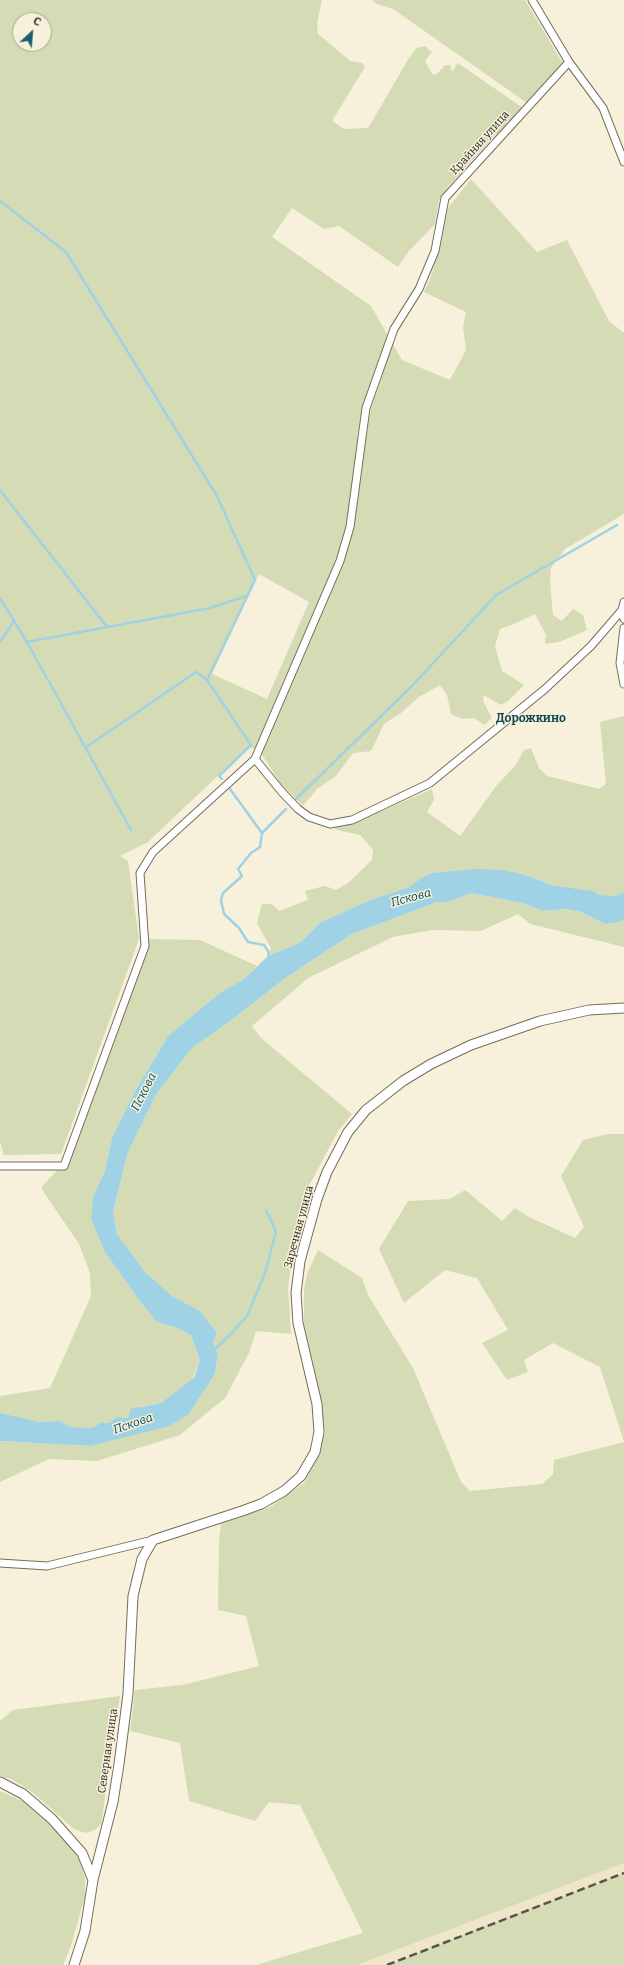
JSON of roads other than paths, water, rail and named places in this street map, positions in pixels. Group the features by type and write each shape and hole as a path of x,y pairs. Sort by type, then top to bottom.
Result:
{"street":[{"path":"532,0 569,62 603,108 624,162"},
{"name":"Крайняя улица","path":"255,759 340,561 350,527 366,408 394,329 419,289 435,251 445,198 569,62"},
{"path":"624,602 622,610 624,619"},
{"path":"0,1166 64,1166 145,946 140,873 153,852 255,759 298,809 309,816 318,821 330,824 352,820 430,783 545,689 591,646 622,610"},
{"path":"624,628 620,663 624,684"},
{"name":"Заречная улица","path":"153,1540 217,1520 261,1504 284,1491 301,1476 315,1452 319,1432 317,1404 298,1323 296,1293 299,1267 317,1199 327,1172 344,1138 366,1110 403,1081 431,1064 471,1045 540,1021 589,1010 624,1008"},
{"path":"0,1563 47,1566 153,1540"},
{"name":"Северная улица","path":"74,1965 85,1931 93,1880 113,1802 128,1694 133,1596 136,1579 142,1559 153,1540"},
{"path":"0,1782 23,1794 52,1819 82,1853 93,1880"}],"water":[{"name":"Пскова","path":"472,869 503,870 529,876 551,885 593,891 600,895 616,896 624,892 624,919 619,922 605,924 581,912 565,909 543,911 522,903 472,893 448,902 437,902 352,934 284,979 233,1019 192,1048 157,1093 128,1152 113,1212 117,1234 145,1272 172,1296 200,1311 217,1333 213,1342 218,1354 215,1374 189,1414 169,1426 90,1446 0,1441 0,1413 39,1422 59,1421 71,1427 92,1428 100,1423 109,1423 117,1417 128,1418 131,1409 161,1403 194,1378 200,1360 191,1335 175,1327 157,1322 139,1300 105,1252 91,1219 93,1197 105,1171 112,1138 135,1091 168,1036 221,992 244,979 268,956 301,942 321,922 373,899 409,887 421,878 432,873"}],"waterway":[{"path":"0,201 66,252 217,496 255,580 207,680 251,745 219,776 222,779"},
{"path":"0,490 107,627"},
{"path":"295,800 412,686 496,595 617,525"},
{"path":"0,598 27,642 210,608 247,596"},
{"path":"0,642 14,621"},
{"path":"27,642 131,830"},
{"path":"85,748 196,672 207,680"},
{"path":"230,789 262,833 260,847 251,853 238,869 242,876 223,893 221,900 224,914 239,928 248,942 264,945 268,951 269,957"},
{"path":"262,833 286,809"},
{"path":"214,1350 247,1316 265,1273 276,1232 266,1210"}],"railway":[{"path":"387,1965 624,1873"}],"district":[{"name":"Дорожкино","path":"531,719"}]}
